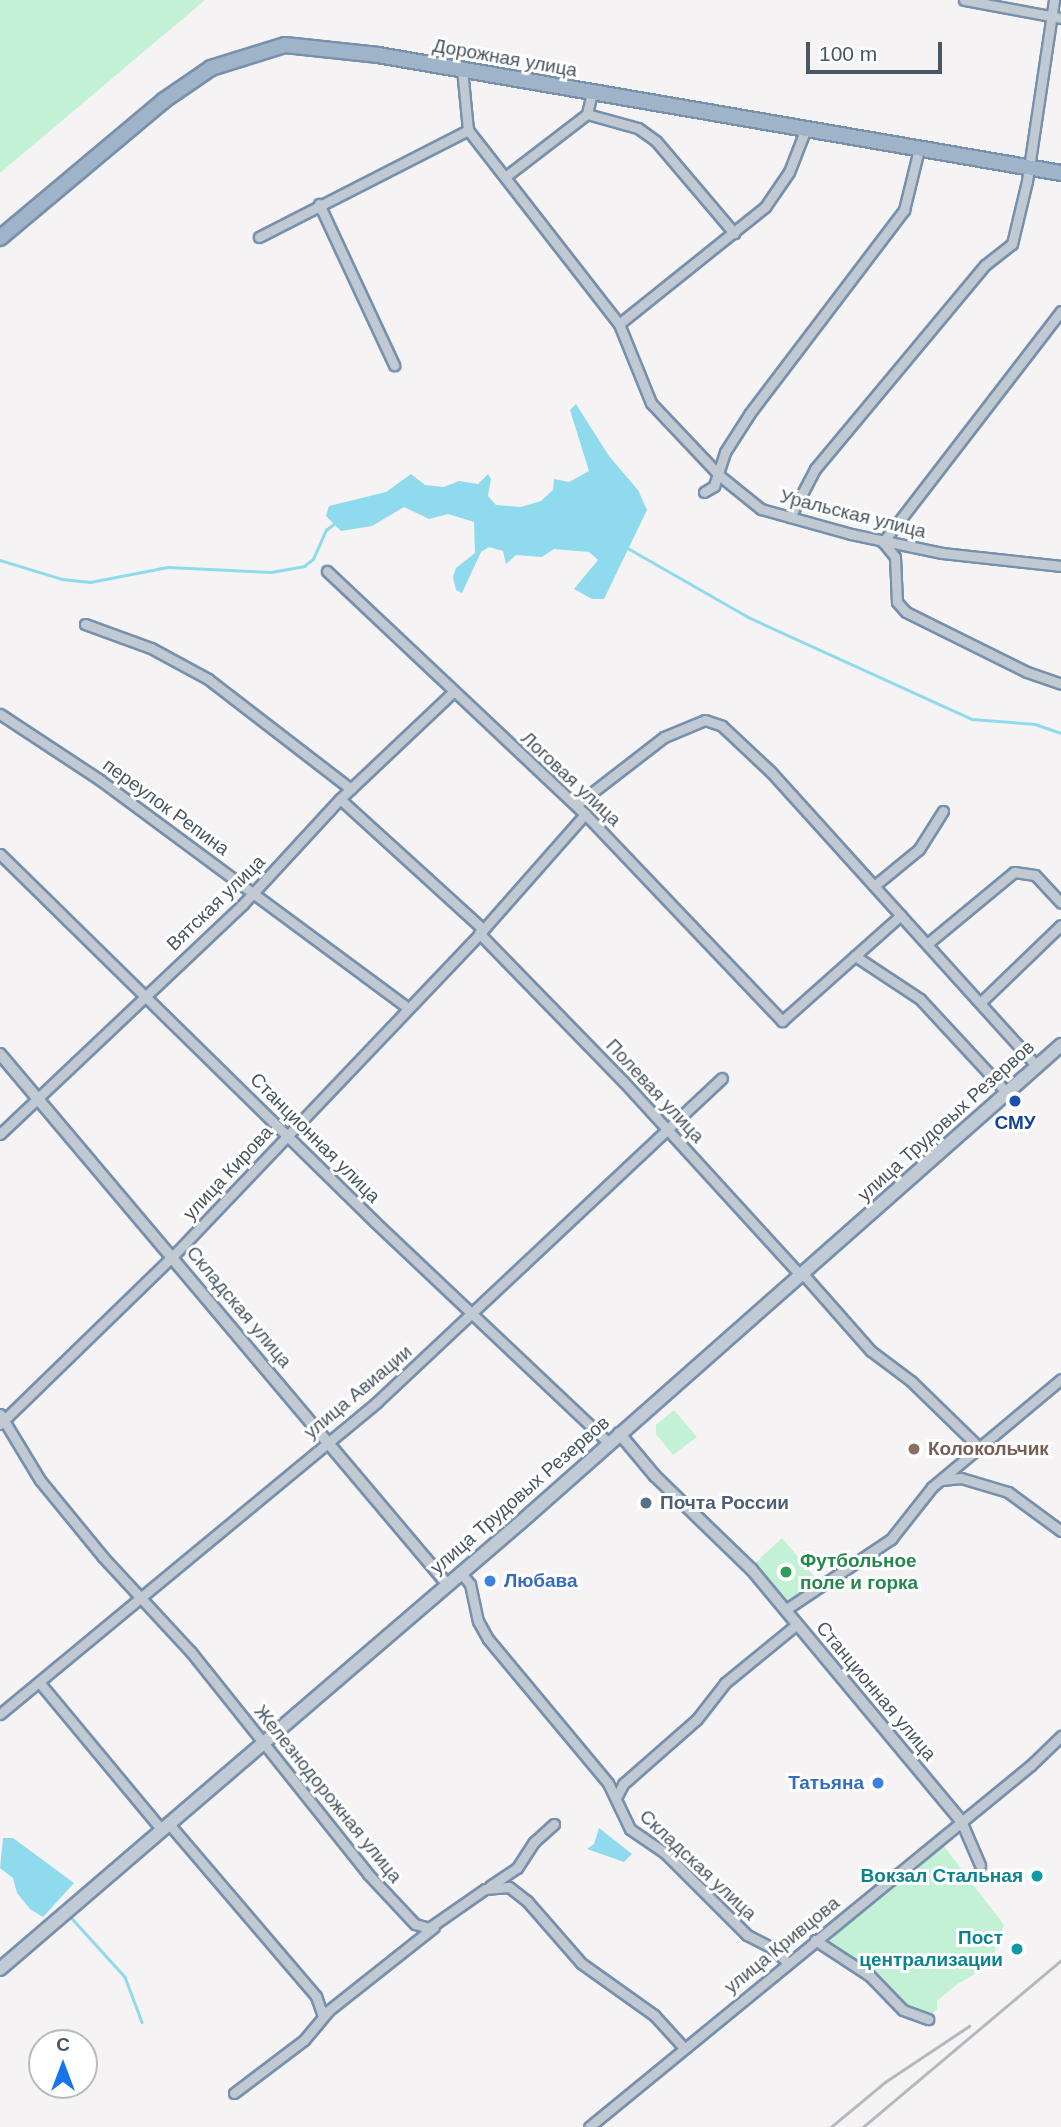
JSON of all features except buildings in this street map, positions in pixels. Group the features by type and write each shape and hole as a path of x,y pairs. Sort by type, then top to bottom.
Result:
{"highway":[{"name":"Дорожная улица","path":"0,238 163,101 211,68 239,56 285,45 315,46 462,69 805,131 1061,173"}],"main road":[{"name":"улица Трудовых Резервов","path":"0,1969 448,1585 1061,1045"}],"street":[{"path":"964,0 1056,17"},
{"path":"790,517 815,469 985,265 1009,247 1029,167 1056,17 1054,0"},
{"path":"259,237 468,130 462,69"},
{"path":"505,177 587,114 592,93"},
{"path":"587,114 638,128 656,141 734,233"},
{"name":"Уральская улица","path":"468,130 619,324 651,403 720,476 761,509 883,542 1061,566"},
{"path":"619,324 765,208 781,186 805,131"},
{"path":"704,492 720,476 725,452 750,413 904,210 919,149"},
{"path":"319,204 394,365"},
{"path":"1061,311 883,542 895,557 897,602 906,612 1027,672 1061,684"},
{"name":"Логовая улица","path":"327,571 452,692 576,805 782,1021 855,956"},
{"path":"85,624 151,648 208,679 351,789"},
{"name":"Вятская улица","path":"0,1134 254,894 340,799 452,692"},
{"name":"переулок Репина","path":"0,714 79,765 408,1008"},
{"path":"576,805 664,737 705,720 729,732 771,772 1037,1066"},
{"name":"Полевая улица","path":"340,799 481,931 668,1129 871,1351 911,1381 979,1448"},
{"path":"874,886 919,849 943,811"},
{"name":"улица Кирова","path":"2,1419 173,1256 481,931 585,814"},
{"name":"Станционная улица","path":"0,854 473,1315 609,1443"},
{"path":"927,944 1014,872 1030,872 1061,902"},
{"path":"901,915 855,956 920,999 1007,1093"},
{"path":"981,1003 1061,925"},
{"name":"Складская улица","path":"0,1055 173,1256 448,1585"},
{"name":"улица Авиации","path":"0,1714 142,1599 473,1315 722,1078"},
{"path":"785,1611 891,1539 938,1482 1061,1378"},
{"name":"Железнодорожная улица","path":"2,1419 29,1466 409,1918 423,1927 438,1924"},
{"name":"Станционная улица","path":"619,1433 655,1476 711,1526 797,1624 961,1821"},
{"path":"938,1482 961,1478 1008,1492 1061,1531"},
{"name":"Складская улица","path":"461,1573 474,1596 478,1621 493,1646 608,1783 630,1829 665,1853 700,1893 747,1936 771,1947 788,1963"},
{"path":"615,1798 623,1784 696,1719 725,1683 797,1624"},
{"path":"39,1682 316,1996 323,2016"},
{"name":"улица Кривцова","path":"589,2127 1061,1736"},
{"path":"961,1821 980,1865"},
{"path":"234,2093 304,2040 323,2016 438,1924 517,1868 534,1842 554,1824"},
{"path":"485,1889 498,1886 515,1891 581,1963 654,2015 684,2048"},
{"path":"816,1940 870,1976 902,2010 928,2019"}],"green space":[{"path":"0,0 205,0 0,173"},
{"path":"674,1410 697,1437 673,1455 656,1434 656,1425"},
{"name":"Футбольное поле и горка","path":"782,1538 818,1581 786,1602 755,1563"},
{"path":"943,1845 1004,1925 990,1965 956,1985 937,2001 937,2009 931,2016 915,2011 830,1943 831,1936"}],"water":[{"path":"576,404 609,456 638,490 647,510 604,599 592,599 574,589 598,560 589,552 554,549 542,557 516,555 506,564 503,551 489,547 481,552 462,593 456,590 453,577 456,568 475,553 474,522 448,514 429,519 404,507 372,526 341,531 326,516 329,506 386,492 411,474 425,485 444,487 459,481 478,484 488,474 491,479 488,496 496,505 521,507 541,501 553,490 554,479 569,482 589,471 570,410"},
{"path":"599,1828 632,1854 624,1862 587,1849 594,1844"},
{"path":"3,1838 13,1838 74,1883 43,1917 30,1909 17,1893 13,1878 0,1868"}],"waterway":[{"path":"0,560 62,579 90,582 168,567 271,572 304,566 313,559 326,530 335,523"},
{"path":"626,547 748,617 972,719 1035,724 1061,733"},
{"path":"69,1915 125,1977 142,2022"}],"railway":[{"path":"863,2127 1061,1960"},
{"path":"831,2127 885,2082 969,2026"}],"place":[{"name":"СМУ","path":"1015,1101"},
{"name":"Колокольчик","path":"914,1449"},
{"name":"Почта России","path":"646,1503"},
{"name":"Футбольное поле и горка","path":"786,1572"},
{"name":"Любава","path":"490,1581"},
{"name":"Татьяна","path":"878,1783"},
{"name":"Вокзал Стальная","path":"1037,1876"},
{"name":"Пост централизации","path":"1017,1949"}]}
